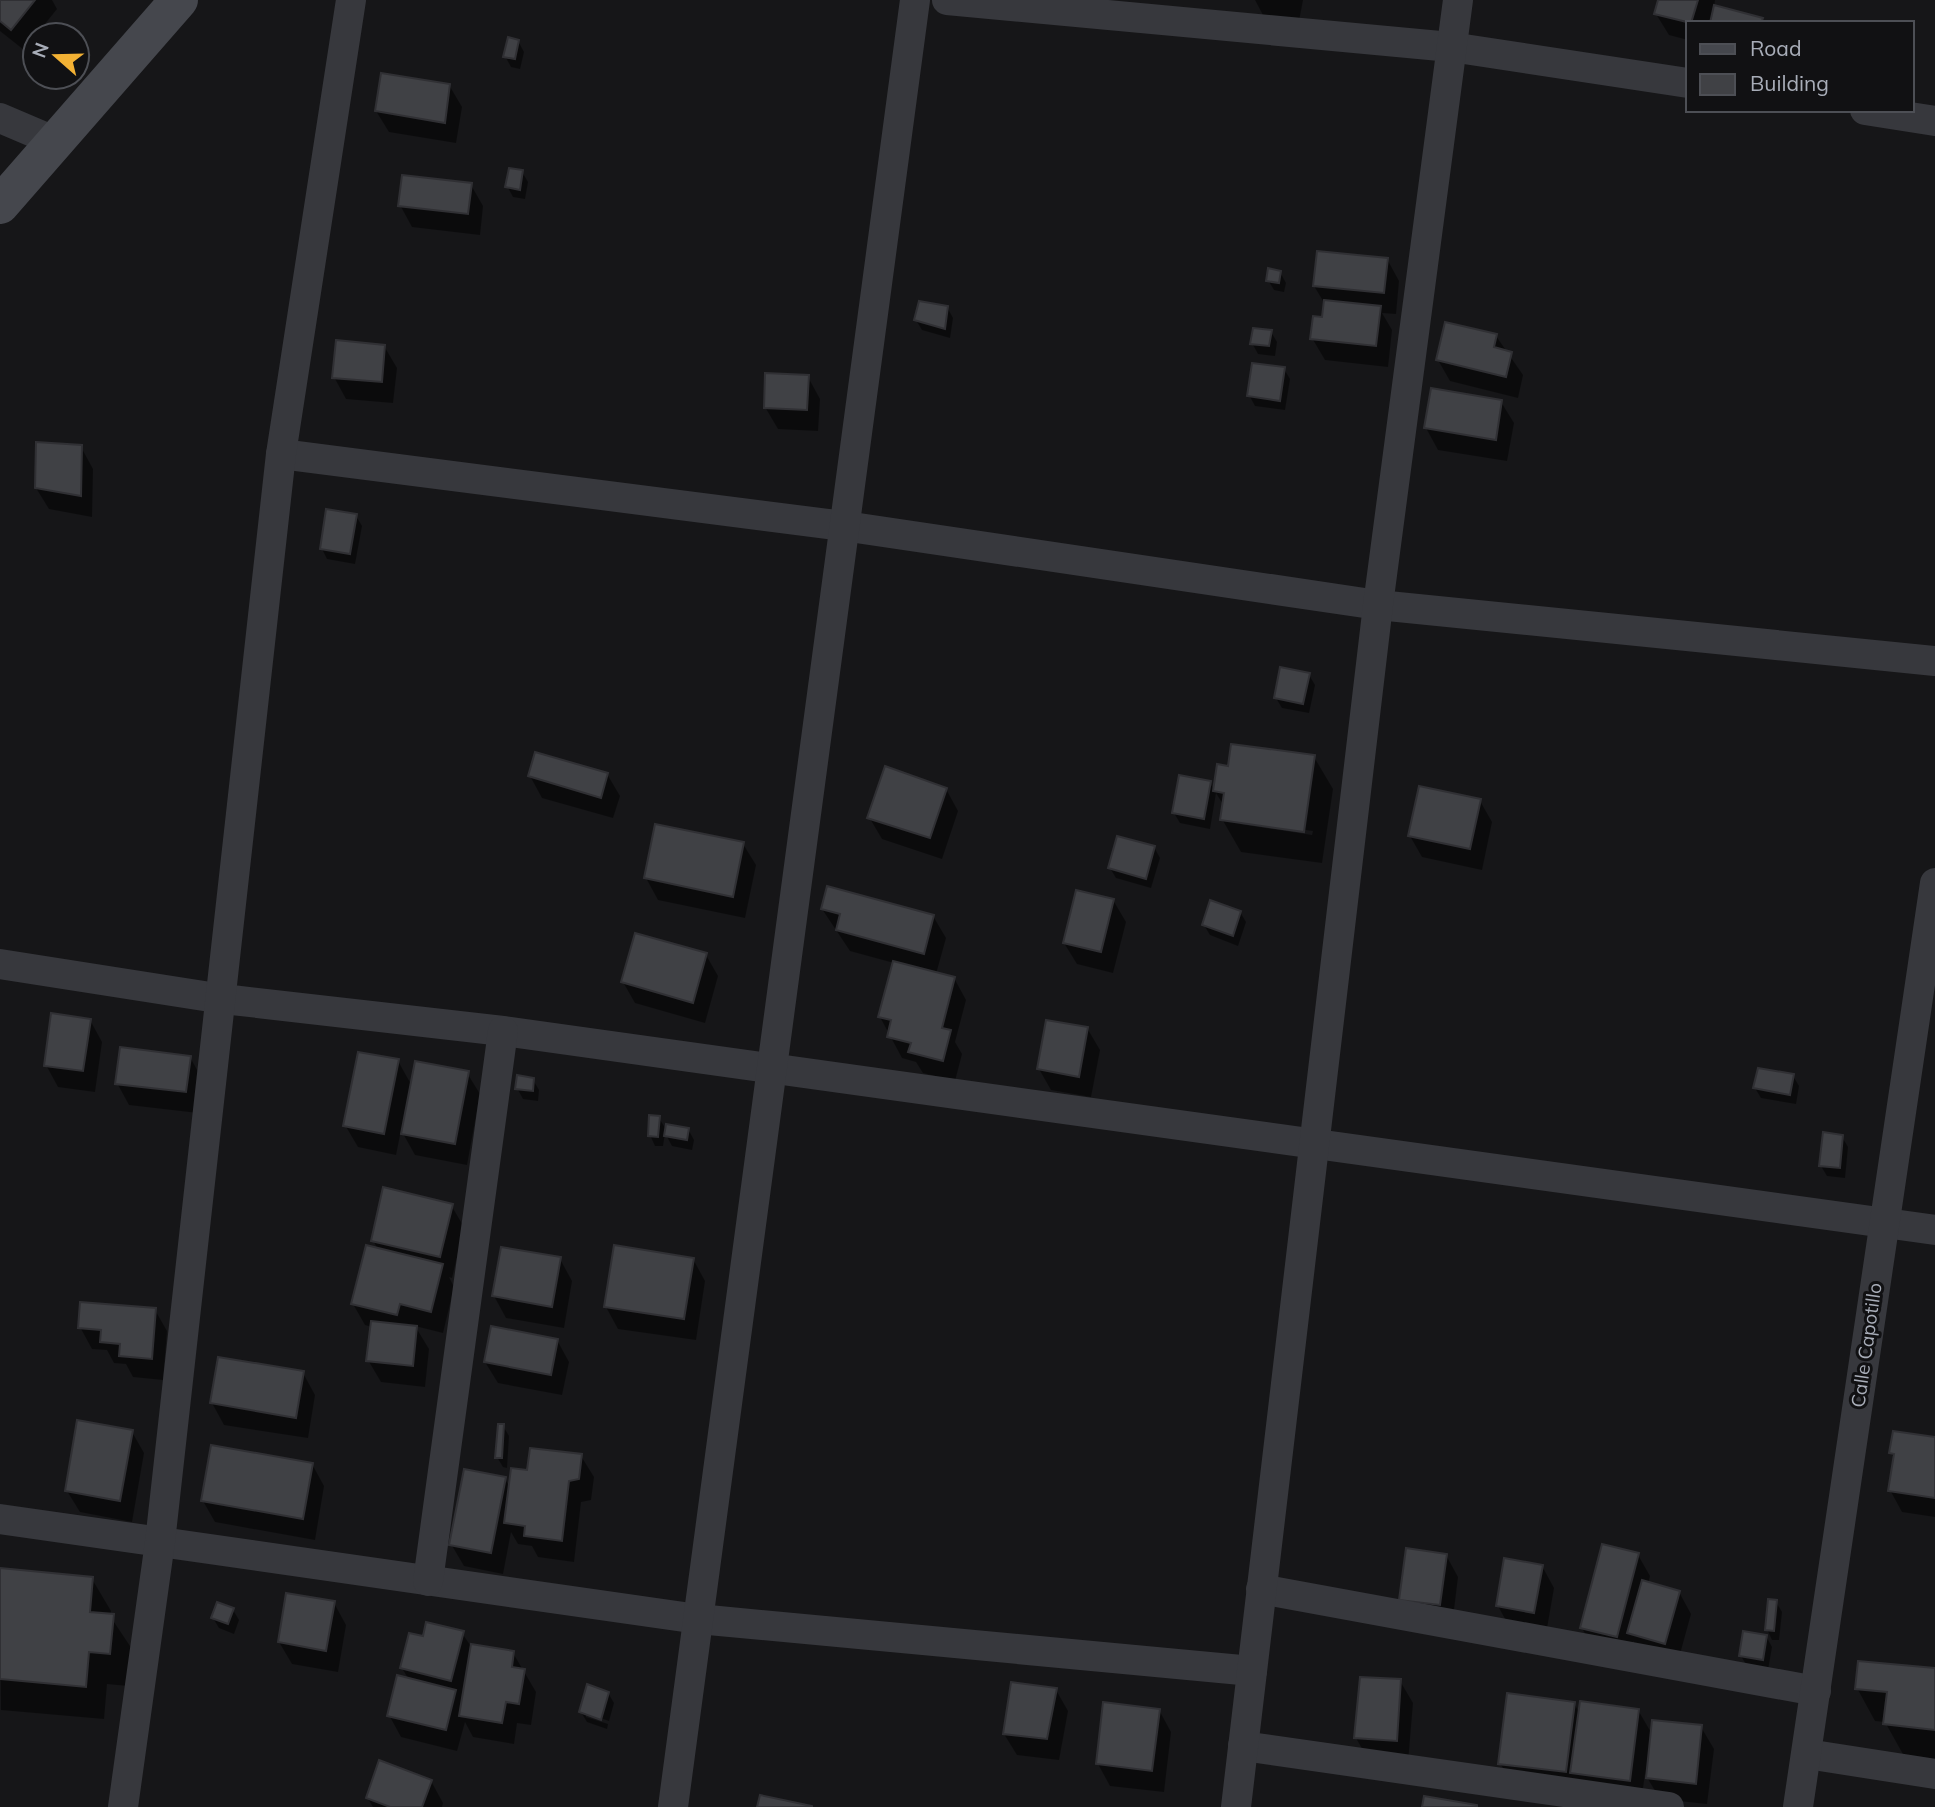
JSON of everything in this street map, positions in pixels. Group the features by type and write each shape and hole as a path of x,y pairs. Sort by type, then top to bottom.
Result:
{"main road":[{"path":"0,205 180,0"}],"street":[{"path":"123,1807 160,1542 223,999 281,454 351,0"},
{"path":"673,1807 915,0"},
{"path":"947,0 1451,47 1686,83"},
{"path":"1236,1807 1378,605 1458,0"},
{"path":"1878,112 1935,121"},
{"path":"0,118 54,141"},
{"path":"281,454 844,526 1378,605 1935,661"},
{"name":"Calle Capotillo","path":"1798,1807 1935,883"},
{"path":"0,964 223,999 503,1031 1313,1146 1935,1230"},
{"path":"428,1581 503,1031"},
{"path":"0,1519 698,1619 1252,1671"},
{"path":"1261,1589 1816,1690"},
{"path":"1243,1746 1669,1807"},
{"path":"1807,1754 1935,1774"}],"building":[{"path":"0,0 35,0 11,30 0,21"},
{"path":"1658,0 1698,0 1692,21 1654,14"},
{"path":"1714,5 1763,18 1762,21 1710,21"},
{"path":"508,37 519,40 515,59 503,57"},
{"path":"381,73 450,84 445,123 375,111"},
{"path":"509,168 523,170 520,190 505,187"},
{"path":"402,175 472,183 468,214 398,206"},
{"path":"1317,251 1388,258 1384,293 1313,286"},
{"path":"1268,268 1281,271 1279,283 1266,281"},
{"path":"1324,300 1381,306 1376,346 1310,339 1313,316 1322,317"},
{"path":"919,301 948,306 945,329 914,320"},
{"path":"1445,322 1497,334 1494,347 1512,352 1506,377 1436,360"},
{"path":"1253,328 1272,330 1269,346 1250,344"},
{"path":"336,340 385,345 382,382 332,378"},
{"path":"1252,363 1285,367 1280,401 1247,396"},
{"path":"765,373 809,375 807,410 764,408"},
{"path":"1431,388 1502,400 1496,440 1424,428"},
{"path":"36,442 82,445 81,496 35,488"},
{"path":"326,509 357,514 350,554 320,549"},
{"path":"1280,667 1310,673 1303,704 1274,698"},
{"path":"1231,744 1315,755 1304,832 1220,820 1224,793 1213,791 1217,764 1228,766"},
{"path":"535,752 608,773 601,798 528,776"},
{"path":"885,766 947,788 930,838 867,818"},
{"path":"1179,775 1211,781 1204,819 1172,813"},
{"path":"1419,786 1481,799 1470,849 1408,836"},
{"path":"655,824 744,842 733,897 644,878"},
{"path":"1117,836 1155,846 1146,879 1108,868"},
{"path":"827,886 934,915 924,954 836,930 840,914 821,909"},
{"path":"1076,890 1114,899 1101,952 1063,943"},
{"path":"1210,900 1241,911 1233,936 1202,925"},
{"path":"635,933 707,953 693,1003 621,982"},
{"path":"893,961 955,977 942,1028 951,1030 943,1061 908,1052 911,1043 887,1037 891,1020 878,1017"},
{"path":"51,1013 91,1019 83,1071 44,1066"},
{"path":"1046,1020 1088,1027 1079,1077 1037,1069"},
{"path":"120,1047 191,1056 186,1092 115,1084"},
{"path":"358,1052 399,1059 384,1134 343,1126"},
{"path":"415,1061 469,1071 455,1144 401,1134"},
{"path":"1758,1068 1794,1074 1790,1095 1753,1088"},
{"path":"517,1075 534,1078 533,1091 515,1089"},
{"path":"649,1115 660,1116 658,1137 648,1136"},
{"path":"666,1124 689,1128 687,1140 664,1136"},
{"path":"1823,1132 1843,1135 1840,1168 1819,1166"},
{"path":"383,1187 453,1204 440,1257 371,1241"},
{"path":"366,1245 443,1264 431,1312 400,1304 397,1315 351,1304"},
{"path":"614,1245 694,1258 684,1319 604,1307"},
{"path":"501,1247 561,1257 552,1307 492,1296"},
{"path":"80,1302 156,1308 152,1359 119,1356 120,1344 100,1342 101,1330 78,1328"},
{"path":"371,1321 417,1326 413,1366 366,1361"},
{"path":"491,1326 558,1339 551,1375 484,1362"},
{"path":"218,1357 304,1371 296,1418 210,1403"},
{"path":"77,1420 133,1430 120,1501 65,1491"},
{"path":"498,1424 504,1424 502,1458 495,1458"},
{"path":"1893,1431 1935,1437 1935,1498 1888,1491 1894,1454 1889,1453"},
{"path":"211,1445 313,1463 303,1519 201,1501"},
{"path":"530,1448 582,1454 579,1479 569,1481 562,1541 524,1536 525,1526 504,1523 511,1468 527,1470"},
{"path":"464,1469 506,1477 491,1553 449,1545"},
{"path":"1602,1544 1639,1553 1617,1637 1580,1628"},
{"path":"1406,1548 1447,1554 1440,1605 1399,1600"},
{"path":"1504,1558 1543,1565 1534,1613 1496,1606"},
{"path":"0,1568 93,1577 90,1612 114,1614 110,1654 89,1652 86,1687 0,1679"},
{"path":"1642,1580 1680,1591 1665,1644 1627,1633"},
{"path":"286,1593 335,1601 326,1651 278,1642"},
{"path":"1768,1599 1777,1600 1774,1631 1765,1630"},
{"path":"217,1602 234,1608 228,1624 211,1618"},
{"path":"426,1622 464,1631 451,1681 400,1668 409,1633 423,1636"},
{"path":"1743,1631 1767,1635 1763,1660 1739,1656"},
{"path":"471,1644 514,1651 512,1667 525,1669 519,1704 506,1702 502,1723 459,1716"},
{"path":"1858,1661 1935,1668 1935,1730 1883,1724 1887,1692 1855,1689"},
{"path":"397,1675 456,1690 446,1730 387,1716"},
{"path":"1360,1677 1401,1679 1397,1741 1354,1738"},
{"path":"1011,1682 1057,1688 1047,1739 1003,1734"},
{"path":"587,1684 609,1692 601,1720 579,1712"},
{"path":"1507,1693 1575,1702 1566,1772 1498,1764"},
{"path":"1580,1701 1639,1709 1630,1781 1570,1773"},
{"path":"1103,1702 1160,1709 1152,1771 1096,1764"},
{"path":"1652,1720 1702,1725 1696,1784 1646,1778"},
{"path":"379,1760 432,1780 422,1807 390,1807 366,1798"},
{"path":"760,1795 812,1806 812,1807 757,1807"},
{"path":"1424,1796 1477,1805 1477,1807 1422,1807"}]}
